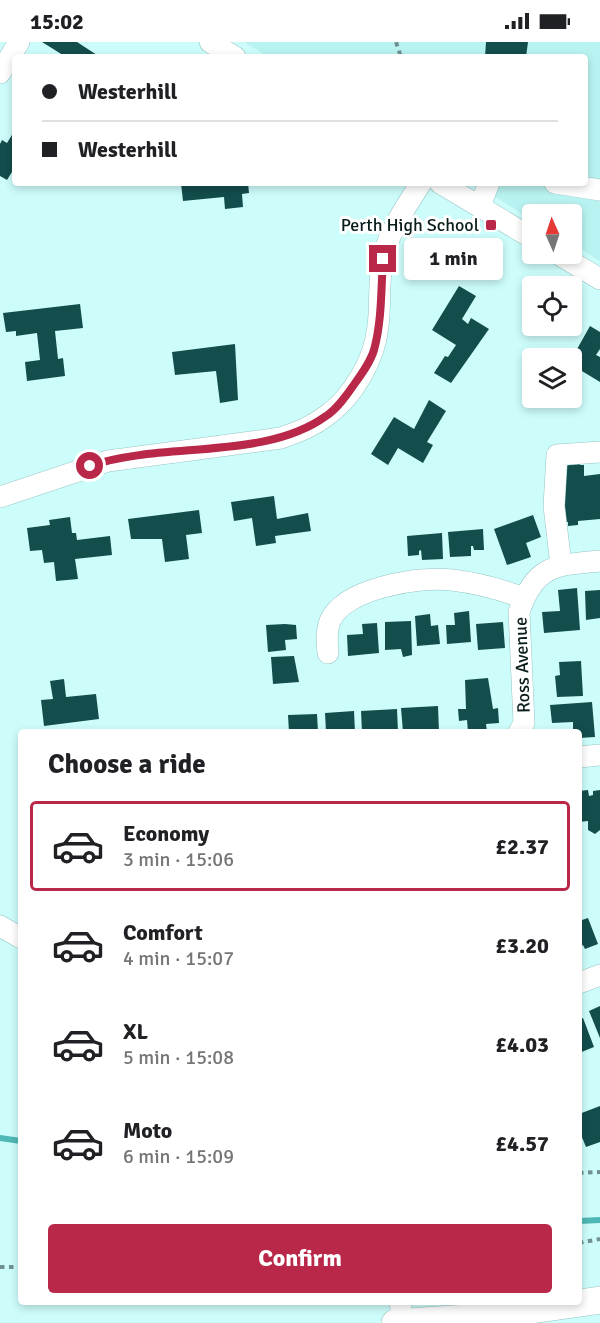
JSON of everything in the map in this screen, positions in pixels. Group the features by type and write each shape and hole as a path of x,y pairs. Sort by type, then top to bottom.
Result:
{"main road":[{"path":"582,1303 600,1300"},
{"path":"395,1323 482,1317 565,1305"}],"street":[{"path":"0,73 19,42"},
{"path":"210,42 230,54"},
{"path":"0,497 108,461 280,438 303,430 328,416 365,370 373,353 378,328 383,259 394,227 419,186"},
{"path":"445,186 522,232"},
{"path":"480,206 488,186"},
{"path":"574,186 600,190"},
{"path":"575,264 600,279"},
{"path":"561,565 554,506 557,455 600,453"},
{"name":"Ross Avenue","path":"521,729 524,723 519,612 524,598 538,575 561,565 600,561"},
{"name":"Ross Avenue","path":"328,653 327,631 339,608 356,597 380,588 415,580 450,579 489,585 524,598"},
{"path":"582,757 600,755"},
{"path":"0,926 18,936"},
{"path":"582,982 600,975"},
{"path":"400,1305 403,1323"}],"path":[{"path":"582,1173 600,1172"},
{"path":"582,1242 600,1239"},
{"path":"0,1267 18,1267"}],"shaded area":[{"path":"244,42 600,42 600,261 582,250 582,204 522,204 522,214 478,186 588,186 588,54 264,54"}],"building":[{"path":"42,42 77,42 95,54 61,54"},
{"path":"486,42 528,42 526,54 485,54"},
{"path":"12,135 12,172 7,180 0,176 0,144 2,140 7,143"},
{"path":"181,186 248,186 249,193 242,194 243,207 225,209 224,197 183,201"},
{"path":"459,286 476,296 462,319 468,324 471,318 489,329 451,383 434,373 445,356 448,357 456,345 432,330"},
{"path":"80,304 83,328 55,331 58,359 63,358 65,376 27,381 25,362 40,360 37,333 16,336 16,331 6,332 3,313"},
{"path":"590,326 600,332 600,349 596,355 600,357 600,382 582,371 582,348 578,348"},
{"path":"235,344 238,400 220,403 216,371 175,375 172,352"},
{"path":"429,400 446,411 427,442 433,445 423,463 398,448 388,465 371,454 394,417 414,429"},
{"path":"580,462 580,465 584,465 584,476 600,474 600,519 578,521 578,525 568,526 568,522 565,522 561,467"},
{"path":"274,496 277,519 308,513 311,531 275,536 276,543 256,546 252,518 234,521 231,502"},
{"path":"199,510 202,533 186,535 189,559 165,562 162,539 131,539 128,519"},
{"path":"533,515 541,537 526,543 531,557 507,565 494,529"},
{"path":"70,517 72,533 76,533 77,540 110,536 112,555 75,559 78,579 56,581 54,562 44,563 42,550 30,551 27,528 50,525 49,520"},
{"path":"483,529 484,550 474,550 471,546 471,556 450,557 448,532"},
{"path":"442,533 443,559 422,560 421,550 419,555 408,556 407,536"},
{"path":"577,588 580,630 544,633 542,612 560,611 558,590"},
{"path":"600,590 600,618 586,620 585,591"},
{"path":"469,611 471,642 447,644 446,625 455,625 454,613"},
{"path":"430,614 431,626 438,625 440,644 417,646 415,616"},
{"path":"411,621 412,655 403,657 401,649 385,650 385,622"},
{"path":"503,622 505,648 478,650 476,624"},
{"path":"377,623 379,653 348,656 347,635 363,634 362,624"},
{"path":"266,625 296,625 297,639 285,640 286,650 268,652"},
{"path":"294,656 299,682 273,684 271,657"},
{"path":"581,661 583,696 557,697 555,676 560,675 559,662"},
{"path":"488,678 493,709 498,708 499,723 486,724 487,729 468,729 467,720 459,721 458,709 466,709 465,680"},
{"path":"64,679 66,697 96,694 99,719 44,726 41,700 53,699 50,681"},
{"path":"592,702 595,737 582,738 582,729 573,729 573,722 552,723 550,705"},
{"path":"438,706 439,729 403,729 401,708"},
{"path":"397,709 398,729 362,729 361,711"},
{"path":"354,711 355,729 326,729 325,713"},
{"path":"317,714 318,729 289,729 288,715"},
{"path":"588,790 589,796 593,795 593,791 600,790 600,830 595,834 588,830 588,821 582,822 582,791"},
{"path":"588,918 598,944 585,949 582,946 582,920"},
{"path":"600,1006 600,1038 589,1011"},
{"path":"582,1018 594,1047 582,1052"},
{"path":"600,1106 600,1142 586,1147 582,1137 582,1113"}],"waterway":[{"path":"0,1138 18,1141"},
{"path":"582,1221 600,1220"}],"place":[{"name":"Perth High School","path":"491,225"}],"route":[{"path":"90,466 144,454 280,438 303,430 328,416 365,370 374,351 383,259"}]}
